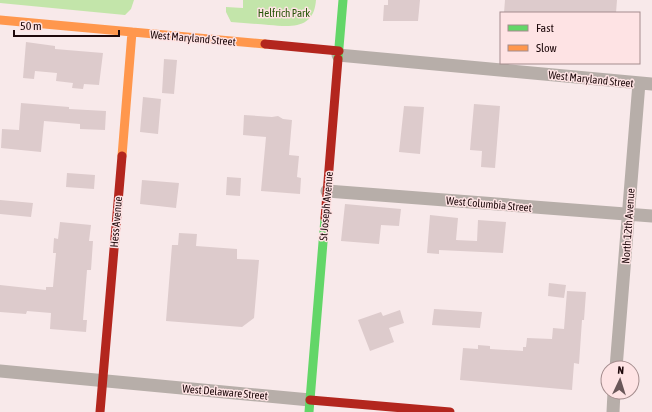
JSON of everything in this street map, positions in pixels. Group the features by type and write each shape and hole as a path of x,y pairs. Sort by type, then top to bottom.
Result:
{"street":[{"name":"St Joseph Avenue","path":"310,406 343,0"},
{"name":"West Maryland Street","path":"0,20 646,84"},
{"name":"Hess Avenue","path":"100,412 132,32"},
{"name":"North 12th Avenue","path":"617,360 628,214 646,84"},
{"name":"West Columbia Street","path":"327,191 544,209 652,216"},
{"name":"West Delaware Street","path":"0,371 103,381 310,406 450,412"},
{"path":"613,412 614,400"}],"green space":[{"path":"0,0 134,0 131,9 125,15 0,3"},
{"name":"Helfrich Park","path":"243,0 316,0 311,16 306,21 293,26 286,26 231,22 226,12 226,7 243,8"}],"building":[{"path":"388,0 420,0 418,21 383,21 384,5 388,5"},
{"path":"505,0 617,0 616,12 504,12"},
{"path":"26,42 55,46 55,49 103,53 99,85 84,84 83,89 72,88 73,83 56,81 57,73 35,71 34,79 23,78"},
{"path":"164,59 177,60 174,94 162,93"},
{"path":"143,97 161,99 158,134 140,132"},
{"path":"21,103 69,107 69,109 106,111 105,130 80,129 80,124 44,121 41,152 1,148 2,129 19,130"},
{"path":"474,104 500,106 495,168 481,167 482,151 470,150"},
{"path":"404,106 424,107 420,154 399,152"},
{"path":"244,115 278,116 283,119 292,120 289,155 299,156 297,177 301,178 300,194 261,191 266,137 243,135"},
{"path":"67,173 95,175 94,189 66,187"},
{"path":"227,177 241,178 240,196 226,195"},
{"path":"142,180 179,183 176,208 140,204"},
{"path":"0,200 33,203 31,217 0,214"},
{"path":"345,204 401,209 399,226 381,225 379,244 341,241"},
{"path":"430,215 458,218 456,240 477,241 478,220 506,222 503,253 439,250 439,254 427,253"},
{"path":"60,222 91,225 89,241 93,241 91,270 87,270 83,320 87,320 86,332 50,329 51,313 27,311 26,314 0,312 0,285 46,290 46,287 53,287 56,253 53,253 54,238 58,239"},
{"path":"179,233 197,234 196,246 237,249 237,259 259,260 254,318 242,327 166,321 172,245 178,245"},
{"path":"549,283 566,285 564,298 548,296"},
{"path":"567,291 586,292 584,320 582,320 579,364 574,363 572,390 460,380 463,348 478,349 478,345 490,346 490,349 523,351 523,347 526,347 527,338 552,339 553,328 564,329"},
{"path":"434,309 482,312 480,328 432,325"},
{"path":"400,310 404,323 389,328 394,342 370,351 358,320 381,312 383,316"}],"traffic: fast":[{"path":"338,59 343,0"},
{"path":"309,412 325,218"}],"traffic: slow":[{"path":"0,20 265,44"},
{"path":"122,156 132,32"}],"traffic: jam":[{"path":"265,44 339,51"},
{"path":"325,218 338,59"},
{"path":"100,412 122,156"},
{"path":"310,400 450,412"}]}
